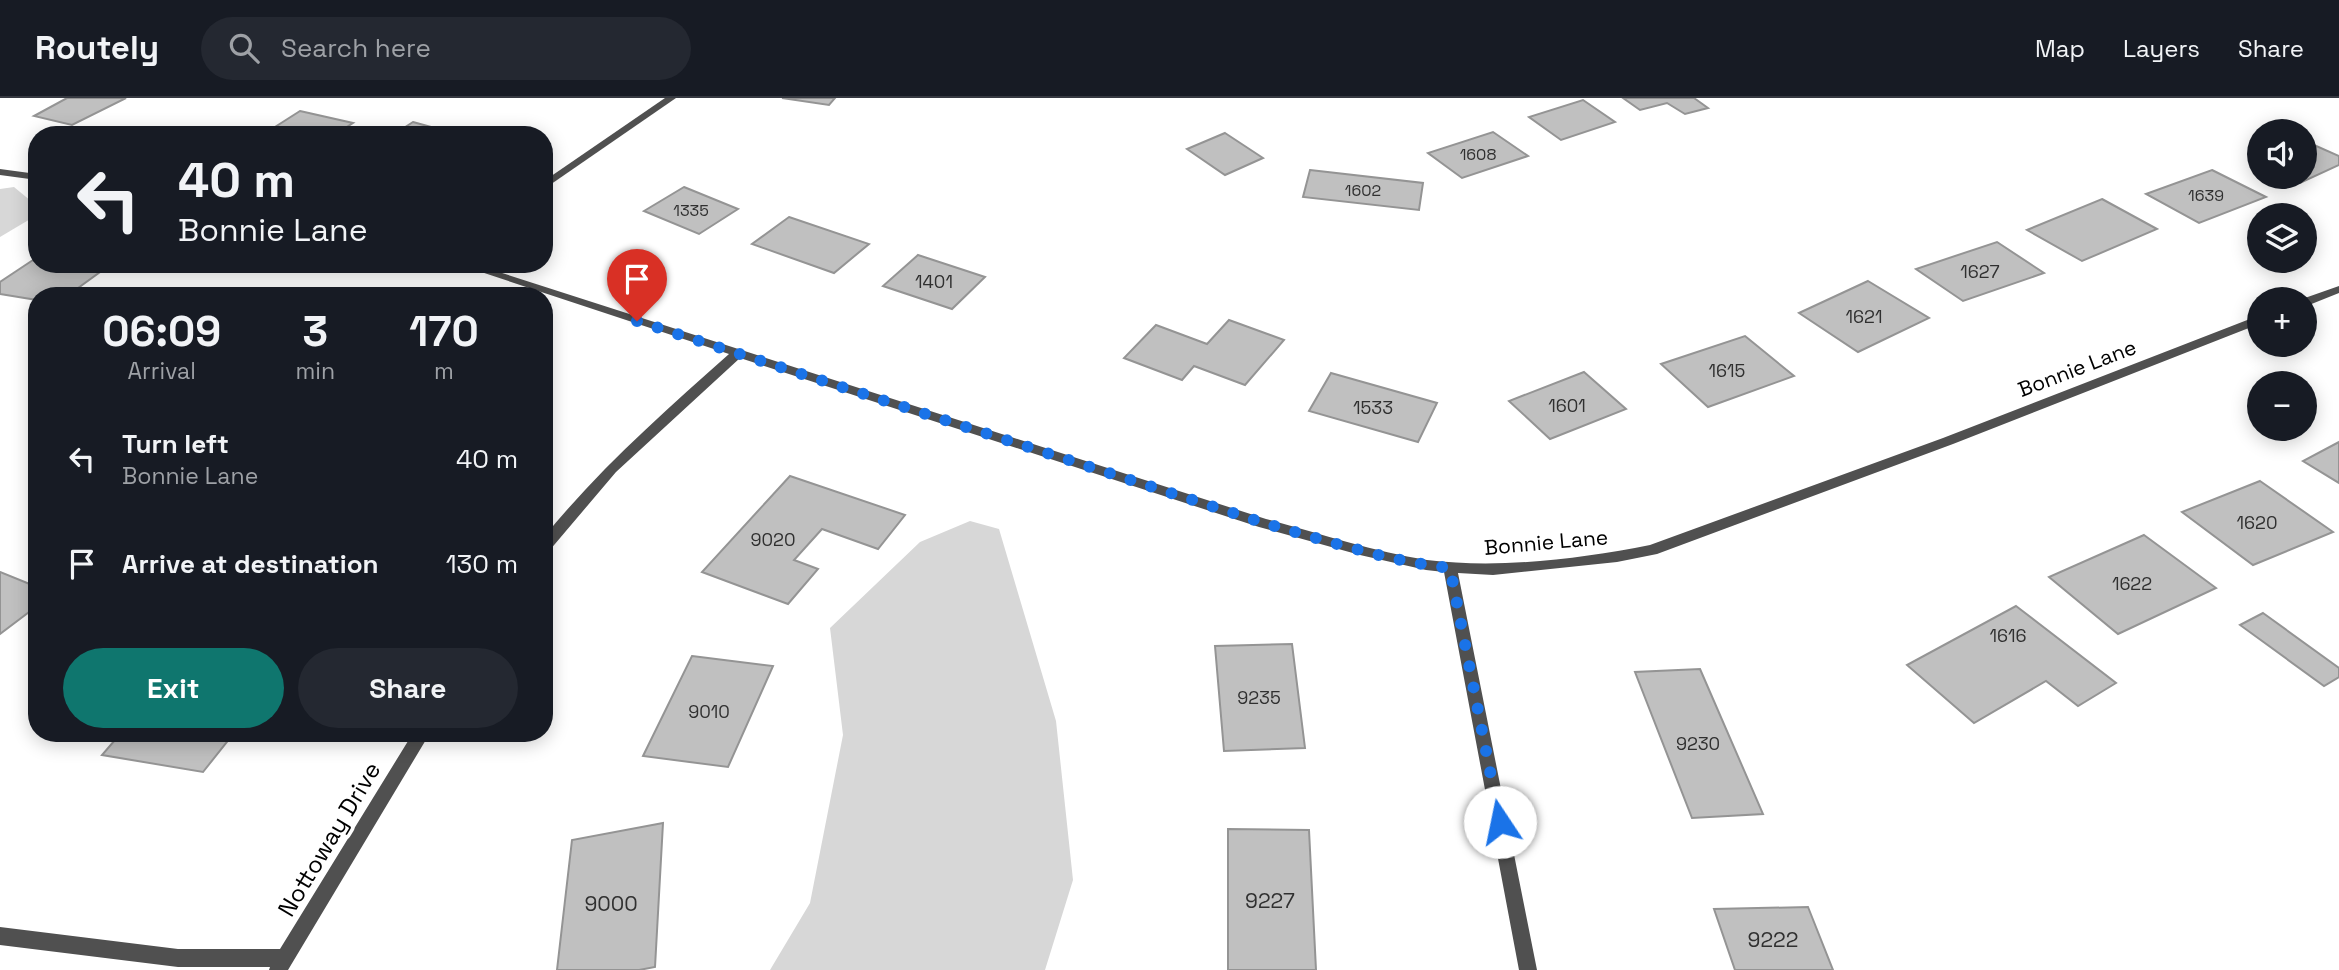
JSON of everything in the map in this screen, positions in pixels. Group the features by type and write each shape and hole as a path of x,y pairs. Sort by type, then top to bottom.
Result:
{"street":[{"path":"553,180 671,98"},
{"path":"0,172 28,176"},
{"name":"Bonnie Lane","path":"490,273 533,287"},
{"path":"2317,297 2339,289"},
{"name":"Bonnie Lane","path":"553,293 1264,523 1426,565 1493,570 1617,557 1652,550 1948,441 2247,325"},
{"path":"553,536 630,450 738,353"},
{"path":"1450,568 1528,970"},
{"name":"Nottoway Drive","path":"282,964 417,742"},
{"path":"0,936 178,958 282,964"}],"shaded area":[{"path":"14,187 28,199 28,220 0,237 0,189"},
{"path":"970,521 999,529 1056,721 1073,880 1045,970 770,970 810,903 843,735 830,628 920,542"}],"building":[{"path":"67,98 126,98 72,125 34,116"},
{"path":"782,98 835,98 829,105"},
{"path":"1623,98 1694,98 1708,108 1685,114 1667,103 1640,110"},
{"path":"1583,100 1615,122 1561,140 1529,117"},
{"path":"300,111 353,123 348,126 277,126"},
{"path":"413,122 427,126 407,126"},
{"path":"1493,132 1528,156 1462,178 1428,153"},
{"path":"1225,133 1263,158 1225,175 1187,149"},
{"path":"2317,146 2339,156 2339,165 2317,175"},
{"path":"1310,170 1423,183 1419,210 1303,197"},
{"path":"2212,170 2266,197 2199,223 2146,194"},
{"path":"684,187 738,209 699,234 644,211"},
{"path":"2102,199 2157,229 2082,261 2027,230"},
{"path":"789,217 869,244 834,273 752,244"},
{"path":"1997,242 2044,273 1963,301 1916,269"},
{"path":"918,255 985,277 952,309 883,286"},
{"path":"28,263 28,273 99,273 79,287 28,287 28,299 0,294 0,282"},
{"path":"1868,281 1929,318 1858,352 1799,313"},
{"path":"1229,320 1284,340 1245,385 1194,366 1182,380 1124,358 1156,325 1207,344"},
{"path":"1745,336 1794,376 1708,407 1661,364"},
{"path":"1584,372 1626,409 1550,439 1509,401"},
{"path":"1331,373 1437,403 1418,442 1309,411"},
{"path":"2339,442 2339,483 2303,461"},
{"path":"790,476 905,515 878,549 822,529 794,560 818,569 788,604 702,572"},
{"path":"2260,481 2333,532 2253,565 2182,512"},
{"path":"2144,535 2216,588 2118,634 2049,577"},
{"path":"0,572 28,583 28,613 0,634"},
{"path":"2016,606 2116,683 2078,706 2046,681 1974,723 1907,665"},
{"path":"2263,613 2339,668 2339,677 2324,686 2240,625"},
{"path":"1292,644 1305,748 1224,751 1215,646"},
{"path":"692,656 773,666 728,767 643,756"},
{"path":"1700,669 1763,814 1692,818 1635,672"},
{"path":"113,742 227,742 203,772 102,755"},
{"path":"663,823 655,967 639,970 557,970 572,840"},
{"path":"1228,829 1309,830 1316,970 1228,970"},
{"path":"1808,907 1833,970 1735,970 1714,909"}],"route":[{"path":"637,321 1264,523 1360,550 1450,568 1500,822"}]}
